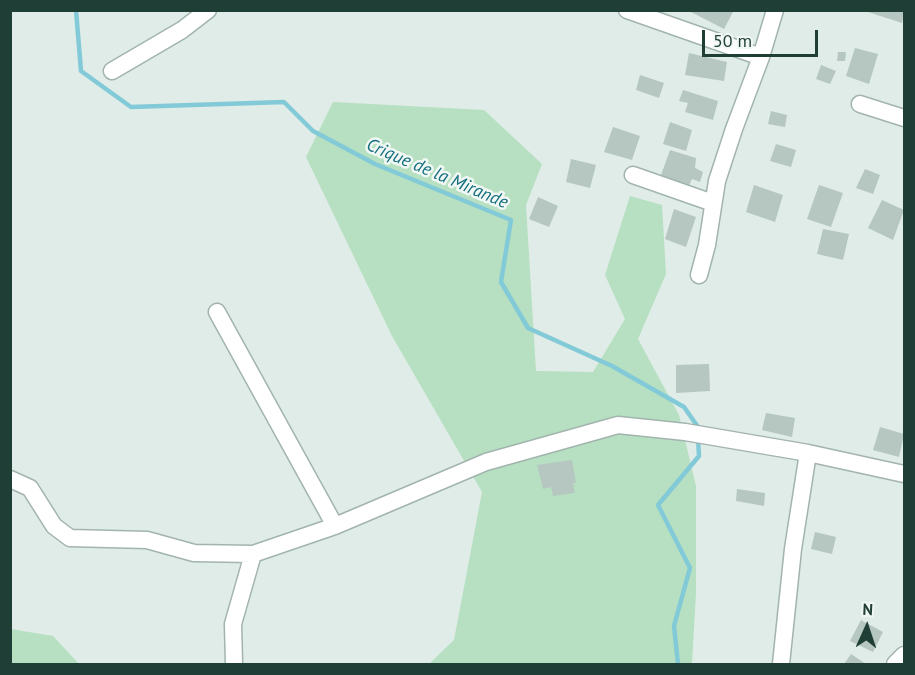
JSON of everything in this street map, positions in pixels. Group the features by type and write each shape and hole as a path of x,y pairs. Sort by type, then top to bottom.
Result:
{"street":[{"path":"112,71 183,30 208,10"},
{"path":"627,10 761,57"},
{"path":"699,275 707,245 713,203 734,129 761,57 775,10"},
{"path":"860,104 904,118"},
{"path":"633,175 713,203"},
{"path":"217,312 335,526"},
{"path":"10,480 30,488 54,526 70,538 147,540 194,553 253,554 335,526 486,462 618,425 685,432 808,453 904,474"},
{"path":"781,664 793,549 808,453"},
{"path":"234,664 233,624 253,554"},
{"path":"895,664 904,655"}],"green space":[{"path":"333,102 484,110 542,164 526,205 536,371 593,372 625,319 605,275 630,196 662,205 666,274 638,339 679,415 696,486 696,593 692,664 429,664 454,640 482,492 392,336 306,157"},
{"path":"11,629 53,636 79,664 11,664"}],"building":[{"path":"692,10 734,10 724,29 691,12"},
{"path":"865,10 904,10 902,23 865,11"},
{"path":"855,48 878,54 869,84 846,76"},
{"path":"838,52 846,52 845,61 837,61"},
{"path":"689,53 727,62 724,81 685,75"},
{"path":"821,65 836,71 830,84 816,79"},
{"path":"640,75 664,83 659,98 636,90"},
{"path":"683,90 718,101 713,120 685,112 688,103 679,101"},
{"path":"771,111 787,115 785,127 768,124"},
{"path":"670,122 692,130 686,151 663,144"},
{"path":"613,127 640,136 632,160 604,152"},
{"path":"776,144 796,150 791,167 770,161"},
{"path":"670,150 696,158 695,168 703,172 700,182 692,179 689,186 661,175"},
{"path":"571,159 596,165 590,188 566,182"},
{"path":"865,169 880,175 873,194 856,188"},
{"path":"754,185 783,195 775,222 746,212"},
{"path":"819,185 843,193 831,227 807,219"},
{"path":"538,197 558,206 549,227 529,219"},
{"path":"882,200 904,210 893,240 868,228"},
{"path":"674,209 696,217 686,247 665,239"},
{"path":"823,229 849,234 843,260 817,254"},
{"path":"709,364 710,391 676,393 676,365"},
{"path":"766,413 795,418 792,437 762,430"},
{"path":"880,427 904,434 899,457 873,450"},
{"path":"572,460 576,483 573,483 575,493 553,496 551,487 543,489 537,465"},
{"path":"737,489 765,493 764,506 736,501"},
{"path":"815,532 836,537 832,554 811,549"},
{"path":"861,620 883,632 873,652 850,641"},
{"path":"851,654 866,664 844,664"}],"waterway":[{"name":"Crique de la Mirande","path":"76,10 81,71 131,107 284,102 313,131 375,164 511,220 501,282 528,328 612,366 684,407 698,430"},
{"name":"Crique de la Mirande","path":"678,664 674,626 690,568 658,505 699,456 698,438"}]}
